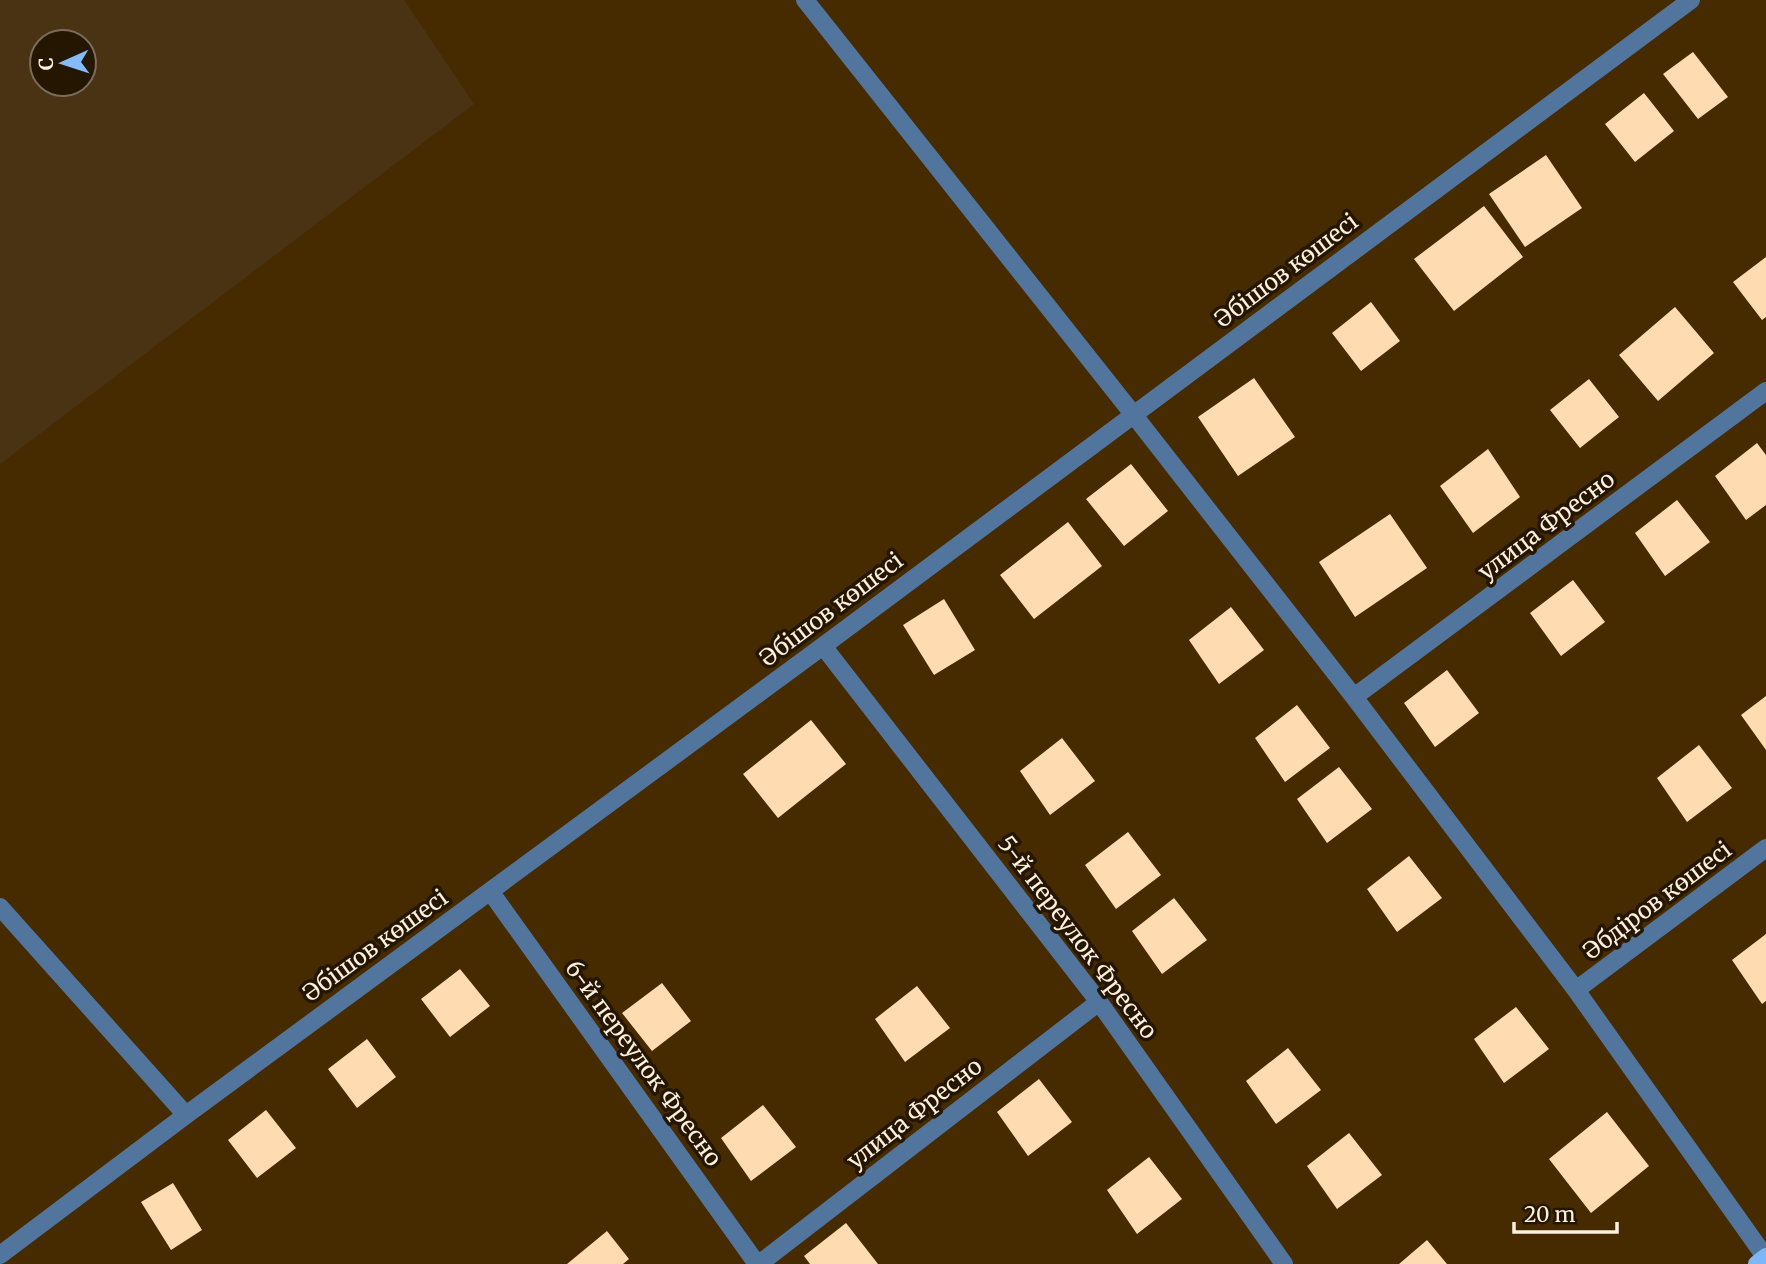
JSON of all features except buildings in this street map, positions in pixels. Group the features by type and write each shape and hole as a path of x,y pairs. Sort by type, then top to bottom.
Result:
{"main road":[{"path":"1756,1264 1766,1258"}],"street":[{"path":"805,0 1354,697 1576,990 1766,1258"},
{"name":"Әбішов көшесі","path":"0,1255 1691,0"},
{"name":"улица Фресно","path":"1354,697 1766,391"},
{"name":"5-й переулок Фресно","path":"823,646 1099,1002 1284,1264"},
{"name":"Әбдіров көшесі","path":"1576,990 1766,848"},
{"name":"6-й переулок Фресно","path":"490,891 758,1264"},
{"path":"0,907 186,1115"},
{"name":"улица Фресно","path":"758,1264 1099,1002"}],"shaded area":[{"path":"0,0 404,0 474,104 0,464"}]}
